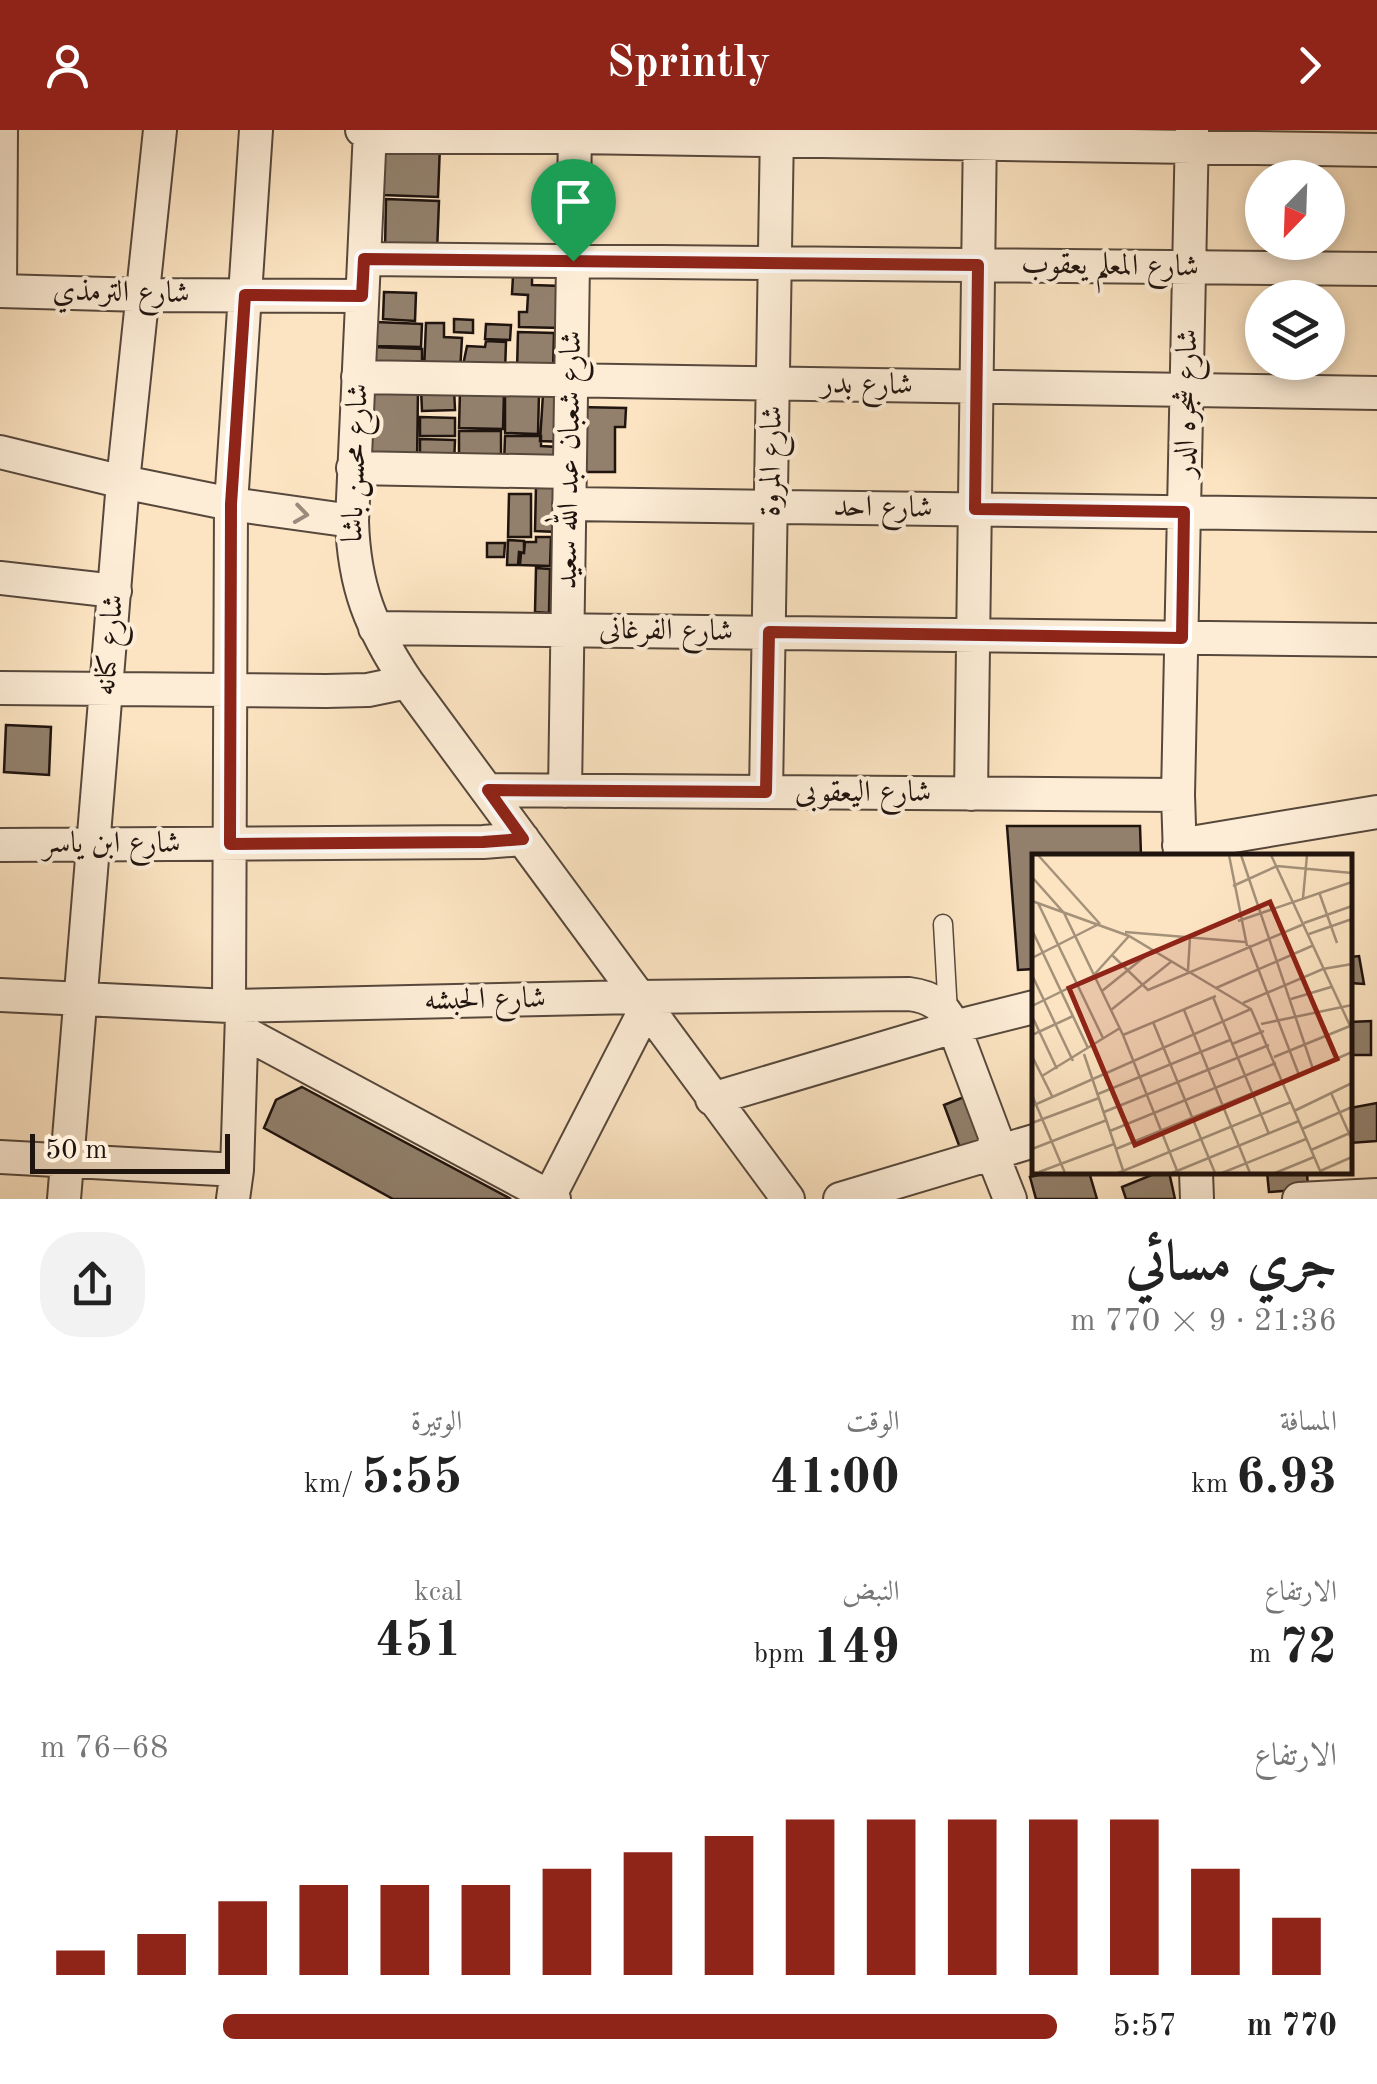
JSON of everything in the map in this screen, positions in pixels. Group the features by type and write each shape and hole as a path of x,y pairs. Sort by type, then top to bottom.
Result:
{"street":[{"path":"0,291 1,130"},
{"name":"شارع كنانه","path":"64,1199 123,482 160,130"},
{"path":"0,1157 66,1161 235,1184 238,1015 230,844 231,504 256,130"},
{"path":"367,132 1192,138 1377,150"},
{"name":"شارع محسن باشا","path":"367,132 352,521 353,558 375,628 408,682 788,1199"},
{"name":"شارع شعبان عبد الله سعيد","path":"565,791 575,134"},
{"name":"شارع المروة","path":"766,792 777,135"},
{"path":"971,794 980,137"},
{"name":"شارع شجره الدر","path":"1180,851 1192,138"},
{"name":"شارع المعلم يعقوب","path":"364,259 1377,269"},
{"name":"شارع الترمذي","path":"0,291 362,296"},
{"name":"شارع بدر","path":"358,377 1377,393"},
{"path":"0,452 231,504 352,521"},
{"name":"شارع احد","path":"353,468 770,506 1377,515"},
{"path":"0,578 115,591"},
{"name":"شارع الفرغانى","path":"375,628 1377,640"},
{"path":"0,688 368,690 408,682"},
{"name":"شارع اليعقوبى","path":"488,790 1178,795"},
{"path":"1180,851 1303,841 1377,812"},
{"name":"شارع ابن ياسر","path":"0,844 523,839"},
{"name":"شارع الحبشه","path":"0,996 80,999 238,1015 909,994 937,1002 951,1020"},
{"path":"238,1015 552,1198 641,1003"},
{"path":"712,1098 951,1020 1032,1006"},
{"path":"951,1020 994,1136 996,1165 1010,1199"},
{"path":"840,1199 1032,1142"},
{"path":"1196,1174 1198,1199"},
{"path":"1299,1199 1377,1195"}],"lane":[{"path":"943,924 951,1020"}],"building":[{"path":"384,143 440,145 438,197 382,195"},
{"path":"386,199 439,201 437,252 385,250"},
{"path":"513,276 532,276 532,285 562,286 560,328 519,327 519,312 527,312 528,295 512,294"},
{"path":"384,292 416,293 415,321 383,319"},
{"path":"454,319 473,320 473,333 454,332"},
{"path":"376,322 422,324 421,347 375,346"},
{"path":"426,323 444,323 444,337 462,338 460,372 424,371"},
{"path":"486,324 511,325 510,340 485,339"},
{"path":"518,332 554,333 553,371 517,371"},
{"path":"486,341 506,342 505,372 462,370 467,346 485,347"},
{"path":"373,347 422,349 422,371 372,370"},
{"path":"368,388 418,389 417,463 367,462"},
{"path":"454,388 455,410 422,411 421,389"},
{"path":"460,390 504,392 503,429 459,428"},
{"path":"505,393 539,393 538,434 505,433"},
{"path":"543,394 568,395 566,442 540,441"},
{"path":"578,407 626,408 625,427 615,427 615,472 577,472"},
{"path":"420,417 455,418 455,436 420,436"},
{"path":"459,431 501,431 501,461 459,461"},
{"path":"505,436 541,436 541,446 558,447 558,466 504,465"},
{"path":"420,439 455,440 454,464 420,463"},
{"path":"536,485 558,486 557,532 535,531"},
{"path":"509,494 531,494 531,537 508,537"},
{"path":"536,537 551,537 550,566 520,565 525,542 536,542"},
{"path":"508,540 524,541 518,565 507,565"},
{"path":"487,543 505,543 504,557 487,557"},
{"path":"536,568 550,569 549,613 535,612"},
{"path":"6,725 51,727 49,775 4,772"},
{"path":"1007,826 1140,826 1141,854 1032,854 1032,969 1018,970"},
{"path":"1359,956 1364,984 1352,983 1352,957"},
{"path":"1371,1021 1371,1055 1352,1055 1352,1022"},
{"path":"302,1087 511,1199 393,1199 264,1128 276,1100"},
{"path":"969,1095 983,1146 960,1148 944,1105"},
{"path":"1377,1103 1377,1141 1352,1143 1352,1108"},
{"path":"1090,1174 1097,1199 1036,1199 1030,1177"},
{"path":"1154,1174 1169,1174 1175,1199 1126,1199 1122,1187"},
{"path":"1267,1174 1307,1174 1308,1189 1269,1192"}],"route":[{"path":"364,259 573,261 978,265 975,509 1184,512 1182,638 769,632 766,792 488,790 523,839 230,844 231,504 245,295 362,296 364,259"}]}
